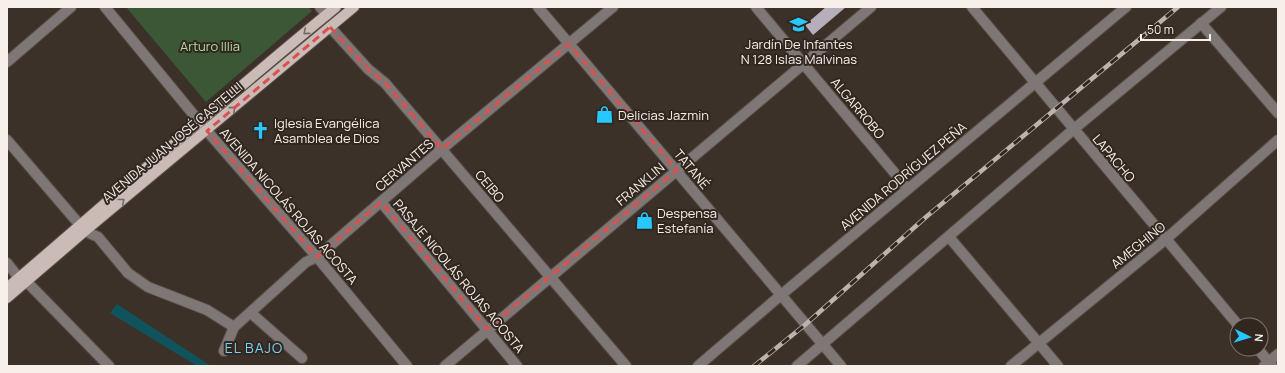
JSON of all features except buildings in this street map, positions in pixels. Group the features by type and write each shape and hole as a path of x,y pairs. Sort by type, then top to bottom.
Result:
{"main road":[{"name":"AVENIDA JUAN JOSÉ CASTELLI","path":"83,229 199,121 336,7"},
{"name":"AVENIDA JUAN JOSÉ CASTELLI","path":"7,298 23,280 83,229 207,131 354,7"},
{"name":"AVENIDA JUAN JOSÉ CASTELLI","path":"7,288 23,280"}],"street":[{"path":"7,62 71,7"},
{"name":"AVENIDA NICOLÁS ROJAS ACOSTA","path":"105,7 207,131 317,257 407,366"},
{"path":"320,7 326,15"},
{"name":"TATANÉ","path":"538,7 841,366"},
{"name":"CERVANTES","path":"224,351 234,328 306,262 317,257 442,149 613,7"},
{"name":"ALGARROBO","path":"756,7 908,189"},
{"name":"FRANKLIN","path":"445,366 487,329 551,277 871,7"},
{"name":"LAPACHO","path":"972,7 1231,317"},
{"name":"AVENIDA RODRÍGUEZ PEÑA","path":"698,366 1126,7"},
{"path":"797,366 1074,129 1221,7"},
{"path":"1201,24 1278,113"},
{"name":"CEIBO","path":"330,27 368,69 385,83 626,366"},
{"path":"7,140 83,229 98,237 128,273 148,287 206,310 234,328"},
{"name":"AMEGHINO","path":"1011,366 1038,342 1166,239 1278,140"},
{"name":"PASAJE NICOLÁS ROJAS ACOSTA","path":"381,202 517,366"},
{"path":"949,237 1058,366"},
{"path":"7,263 109,366"},
{"path":"251,313 302,358"},
{"path":"1268,365 1278,354"}],"highlighted area":[{"path":"330,27 368,69 385,83 442,149 569,44 677,170 487,329 381,202 317,257 207,131"}],"green space":[{"name":"Arturo Illia","path":"126,7 308,7 312,11 206,102"}],"water":[{"path":"117,304 211,366 197,366 110,313"}],"railway":[{"path":"754,366 806,324 926,217 1178,7"}],"place":[{"name":"Jardín De Infantes N 128 Islas Malvinas","path":"799,25"},
{"name":"Delicias Jazmin","path":"605,115"},
{"name":"Iglesia Evangélica Asamblea de Dios","path":"261,130"},
{"name":"Despensa Estefanía","path":"644,220"}],"district":[{"name":"EL BAJO","path":"254,348"}]}
